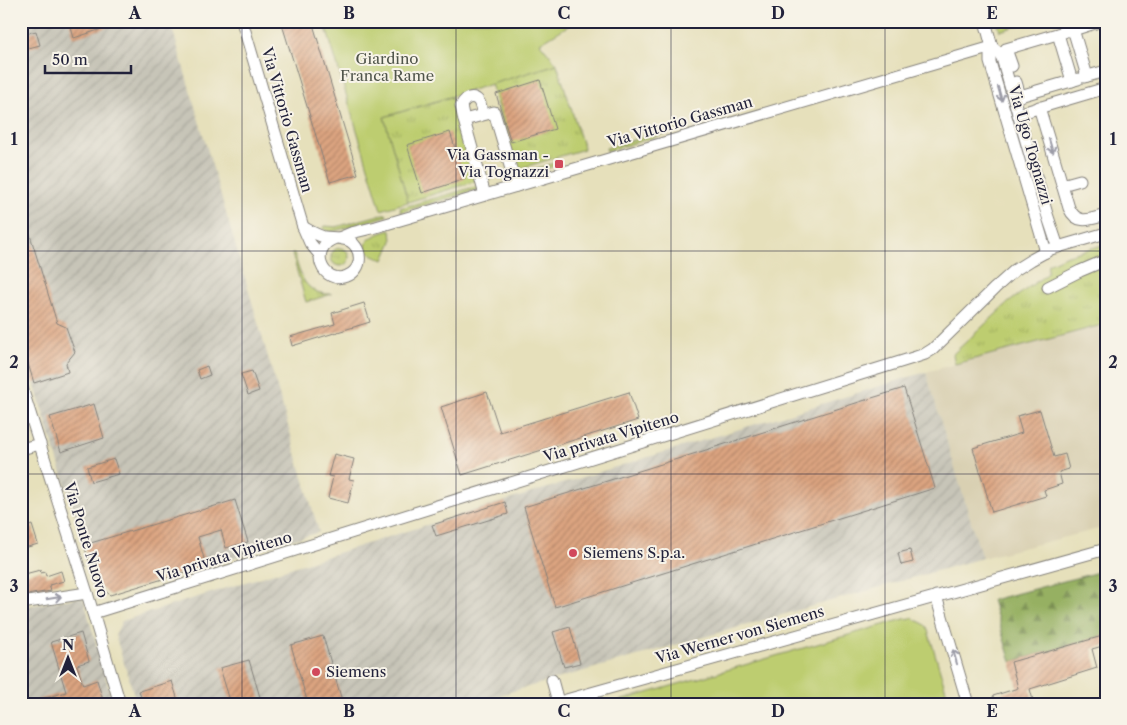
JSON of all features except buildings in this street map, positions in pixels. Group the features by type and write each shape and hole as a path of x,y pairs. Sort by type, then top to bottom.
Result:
{"street":[{"name":"Via Vittorio Gassman","path":"242,21 303,227 310,244 320,255"},
{"name":"Via Ugo Tognazzi","path":"985,21 992,47 990,62 1046,252"},
{"path":"1101,21 1006,49 1020,96 1106,71"},
{"path":"1066,32 1080,78"},
{"path":"1066,32 1080,78"},
{"name":"Via Vittorio Gassman","path":"376,227 364,236 357,248 358,264 353,272 345,277 335,277 326,272 321,264 320,255 323,248 326,244 351,233 992,47"},
{"name":"Via Ugo Tognazzi","path":"992,47 1002,58 1058,247"},
{"path":"1018,114 1106,88"},
{"path":"481,107 479,101 474,98 467,98 461,106 485,195"},
{"path":"1039,107 1070,212 1076,218 1084,220 1106,215"},
{"path":"464,120 494,112 516,186"},
{"path":"1062,185 1080,180"},
{"path":"303,227 317,234 348,240 357,248"},
{"name":"Via privata Vipiteno","path":"93,613 916,358 933,349 1015,270 1058,247 1106,233"},
{"path":"1048,287 1106,260"},
{"name":"Via Ponte Nuovo","path":"21,385 87,592 120,704"},
{"path":"21,449 40,444"},
{"name":"Via Werner von Siemens","path":"555,703 1106,549"},
{"path":"21,603 87,592"},
{"path":"936,596 968,704"},
{"path":"552,680 555,703"}],"shaded area":[{"path":"21,21 170,21 319,532 110,595 96,583 21,341"},
{"path":"1106,324 1106,527 982,558 926,372"},
{"path":"926,372 982,558 468,704 137,704 115,635 122,621 417,528"},
{"path":"83,597 113,704 21,704 21,607"}],"green space":[{"name":"Giardino Franca Rame","path":"324,21 576,21 540,43 557,64 384,117 408,202 381,210"},
{"path":"997,21 1033,21 1000,31"},
{"path":"557,64 584,149 515,170 491,84"},
{"path":"451,97 477,181 408,202 384,117"},
{"path":"681,126 682,129 607,151 606,148"},
{"path":"554,163 555,166 518,177 517,174"},
{"path":"478,186 479,189 401,212 400,208"},
{"path":"383,214 387,216 335,231 330,232 323,229 325,226 336,227"},
{"path":"391,230 392,241 384,260 367,252 366,247 369,240"},
{"path":"1106,244 1106,324 955,364 953,354 1008,303 1044,276 1047,273 1048,264 1065,256"},
{"path":"340,248 346,251 349,257 346,263 340,266 334,263 331,257 334,251"},
{"path":"294,253 301,275 309,287 315,291 332,294 306,302 292,254"},
{"path":"1106,570 1106,635 1011,662 992,600"},
{"path":"912,618 927,627 950,704 609,704 904,619"}],"place":[{"name":"Via Gassman - Via Tognazzi","path":"559,164"},
{"name":"Siemens S.p.a.","path":"573,553"},
{"name":"Siemens","path":"316,672"}]}
